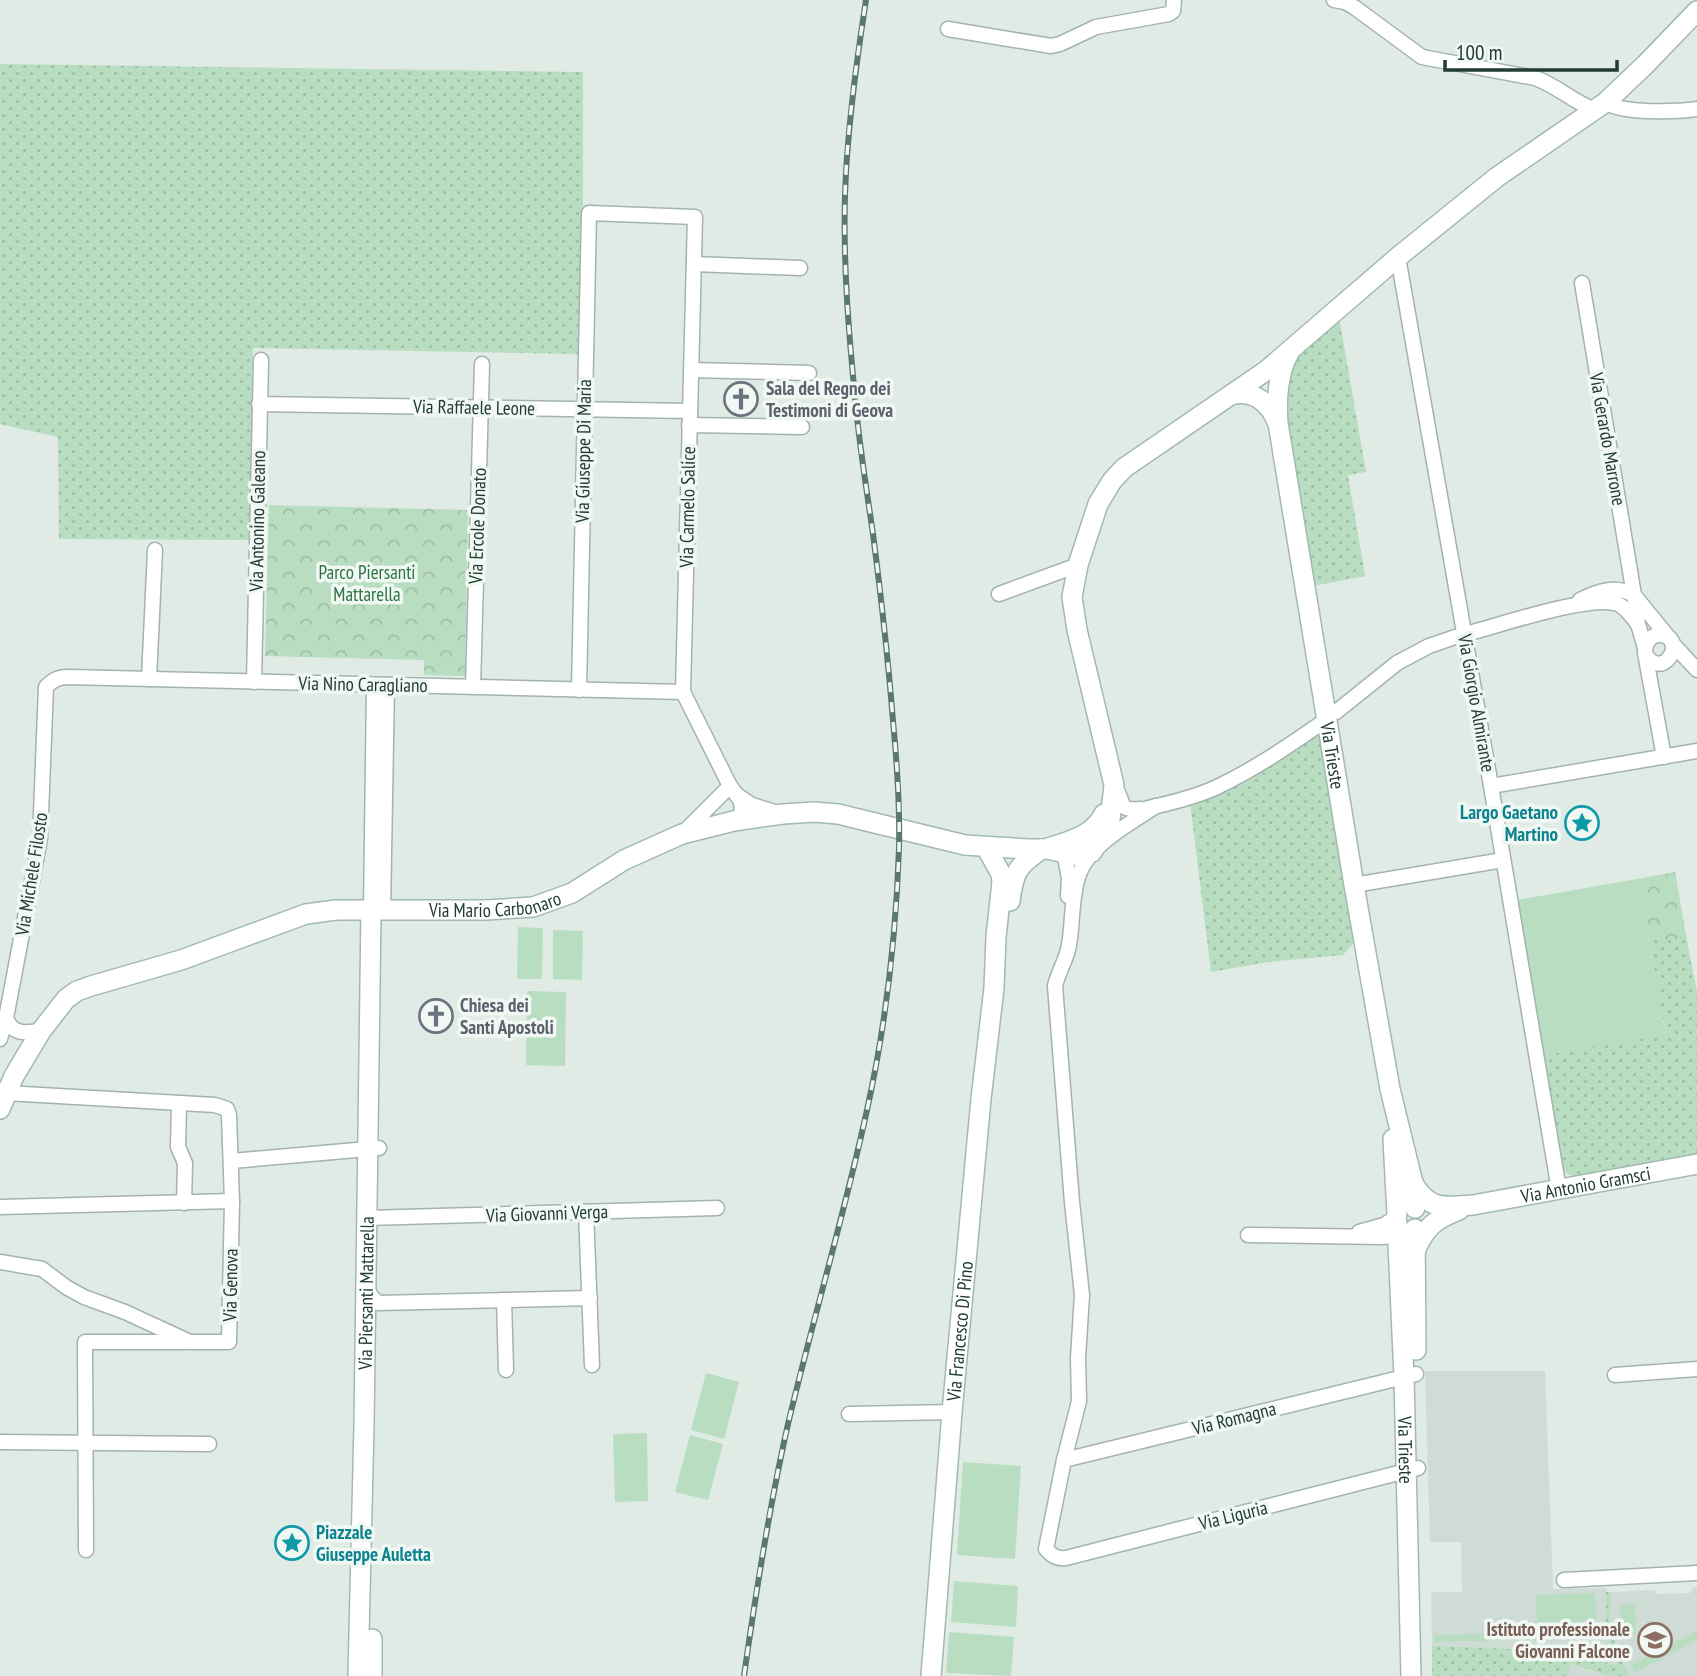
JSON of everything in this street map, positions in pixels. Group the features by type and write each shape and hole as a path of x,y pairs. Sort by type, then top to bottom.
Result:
{"street":[{"path":"948,29 1051,46 1096,27 1169,14 1174,0"},
{"path":"1334,0 1354,7 1422,57 1535,78 1548,83 1581,105 1662,112 1697,109"},
{"path":"1320,724 1216,788 1156,806 1125,809 1112,777 1073,611 1074,582 1098,504 1112,481 1124,468 1262,374 1398,257 1497,177 1600,106 1695,17"},
{"name":"Via Carmelo Salice","path":"589,214 695,218 683,692 731,791"},
{"name":"Via Giuseppe Di Maria","path":"579,690 589,214"},
{"name":"Via Giorgio Almirante","path":"1398,257 1559,1190"},
{"path":"694,264 800,268"},
{"name":"Via Gerardo Marrone","path":"1581,284 1638,624 1664,757"},
{"name":"Via Trieste","path":"1293,347 1284,361 1272,402 1278,423 1390,1089"},
{"name":"Via Antonino Galeano","path":"254,682 261,360"},
{"name":"Via Ercole Donato","path":"473,687 482,364"},
{"path":"691,370 809,373"},
{"path":"1231,395 1250,395 1272,402 1275,382 1273,377 1262,374"},
{"name":"Via Raffaele Leone","path":"259,404 584,409 802,427"},
{"path":"149,679 155,550"},
{"path":"1569,606 1600,591 1617,578 1628,556"},
{"path":"999,594 1078,565"},
{"path":"1600,591 1620,590 1634,595 1697,670"},
{"path":"1474,632 1569,606 1610,602 1627,610 1638,624"},
{"path":"1656,635 1671,641 1673,648 1671,657 1664,663 1650,660 1645,650 1648,640 1656,635"},
{"path":"1336,712 1397,663 1429,646 1455,637"},
{"name":"Via Nino Caragliano","path":"46,687 52,680 60,677 683,692"},
{"path":"377,911 380,685"},
{"name":"Via Michele Filosto","path":"0,1039 40,839 46,687"},
{"path":"1491,786 1697,751"},
{"path":"1070,922 1080,872 1092,852 1105,820 1112,777"},
{"path":"731,791 752,805 783,814"},
{"path":"731,791 743,808 743,815 737,821 727,819 720,810 722,799 731,791"},
{"path":"682,834 731,791"},
{"path":"1092,852 1156,806"},
{"path":"986,846 1008,874 1027,860 1083,836 1105,820 1120,818 1141,809"},
{"name":"Via Mario Carbonaro","path":"2,1097 41,1031 66,999 77,991 181,960 306,914 336,910 486,910 533,907 572,893 624,860 682,834 783,814 838,814 965,845 1056,848 1079,856 1092,852"},
{"name":"Via Francesco Di Pino","path":"931,1676 981,1099 1008,874 1003,863 1011,848"},
{"path":"1056,848 1069,878 1069,947 1055,986 1082,1295 1078,1358 1079,1401 1065,1460"},
{"path":"1354,884 1503,859"},
{"name":"Via Piersanti Mattarella","path":"372,1676 378,1303 372,1218 377,911"},
{"path":"6,1018 13,1030 22,1033 41,1031"},
{"path":"1248,1235 1381,1237 1412,1220 1427,1201 1418,1193 1413,1183 1390,1089"},
{"path":"1390,1089 1412,1220"},
{"path":"2,1097 179,1103 178,1147 185,1163 184,1203"},
{"name":"Via Genova","path":"0,1262 42,1269 84,1297 191,1342 229,1342 232,1161 229,1115 227,1109 215,1105 179,1103"},
{"path":"232,1161 373,1148"},
{"name":"Via Antonio Gramsci","path":"1412,1220 1473,1205 1697,1164"},
{"path":"0,1207 232,1201"},
{"name":"Via Giovanni Verga","path":"372,1218 717,1208"},
{"path":"586,1212 592,1365"},
{"name":"Via Piersanti Mattarella","path":"358,1676 365,1276 372,1218"},
{"name":"Via Trieste","path":"1410,1375 1415,1251 1412,1220"},
{"name":"Via Trieste","path":"1411,1676 1412,1220"},
{"path":"365,1276 370,1295 378,1303 590,1298"},
{"path":"505,1300 506,1370"},
{"path":"86,1550 85,1342 191,1342"},
{"path":"1615,1374 1697,1369"},
{"name":"Via Romagna","path":"1065,1460 1410,1375"},
{"path":"849,1414 952,1412"},
{"path":"0,1442 209,1444"},
{"name":"Via Liguria","path":"1065,1460 1046,1549 1059,1558 1412,1469"},
{"name":"Via Trieste","path":"1412,1469 1423,1676"},
{"path":"1564,1580 1697,1573"}],"shaded area":[{"path":"1425,1371 1545,1371 1553,1589 1607,1588 1606,1635 1618,1667 1562,1651 1432,1646 1431,1592 1462,1592 1461,1542 1430,1542"},
{"name":"Istituto professionale Giovanni Falcone","path":"1693,1587 1697,1587 1697,1676 1629,1676 1609,1629 1611,1592 1655,1590 1656,1594 1690,1593"},
{"path":"1569,1664 1580,1668 1609,1676 1569,1676"}],"green space":[{"path":"0,64 583,72 579,354 253,348 249,540 59,539 58,437 0,424"},
{"path":"1339,317 1366,472 1348,475 1365,576 1313,586 1283,412 1293,360"},
{"name":"Parco Piersanti Mattarella","path":"269,505 468,510 465,676 424,675 424,660 265,656"},
{"path":"1321,731 1359,937 1343,955 1268,962 1211,972 1190,803"},
{"path":"1675,872 1687,940 1648,939 1637,879"},
{"path":"1637,879 1666,1035 1544,1055 1517,900"},
{"path":"518,927 543,928 542,979 517,979"},
{"path":"553,930 583,931 582,980 553,979"},
{"path":"1648,939 1687,940 1697,992 1697,1155 1576,1177 1566,1172 1562,1166 1544,1055 1666,1034"},
{"path":"527,991 566,992 565,1066 526,1065"},
{"path":"706,1373 739,1382 724,1439 691,1430"},
{"path":"647,1433 648,1501 615,1502 613,1434"},
{"path":"690,1435 723,1444 708,1500 675,1492"},
{"path":"963,1462 1021,1466 1015,1559 957,1555"},
{"path":"954,1581 1018,1586 1016,1627 951,1622"},
{"path":"1606,1592 1611,1592 1609,1629 1629,1676 1609,1676 1569,1664 1569,1676 1432,1676 1432,1646 1562,1651 1618,1666 1606,1635"},
{"path":"1595,1593 1596,1622 1537,1624 1536,1595"},
{"path":"1635,1604 1636,1635 1622,1636 1620,1605"},
{"path":"1595,1631 1595,1638 1434,1642 1434,1635"},
{"path":"1697,1631 1697,1640 1635,1672 1631,1665"},
{"path":"949,1632 1014,1637 1011,1676 946,1673"}],"railway":[{"path":"744,1676 781,1455 874,1078 885,1013 898,881 899,800 896,753 882,604 856,407 845,248 848,146 855,72 866,0"}],"place":[{"name":"Sala del Regno dei Testimoni di Geova","path":"741,399"},
{"name":"Largo Gaetano Martino","path":"1582,823"},
{"name":"Chiesa dei Santi Apostoli","path":"436,1016"},
{"name":"Piazzale Giuseppe Auletta","path":"292,1543"},
{"name":"Istituto professionale Giovanni Falcone","path":"1655,1640"}]}
